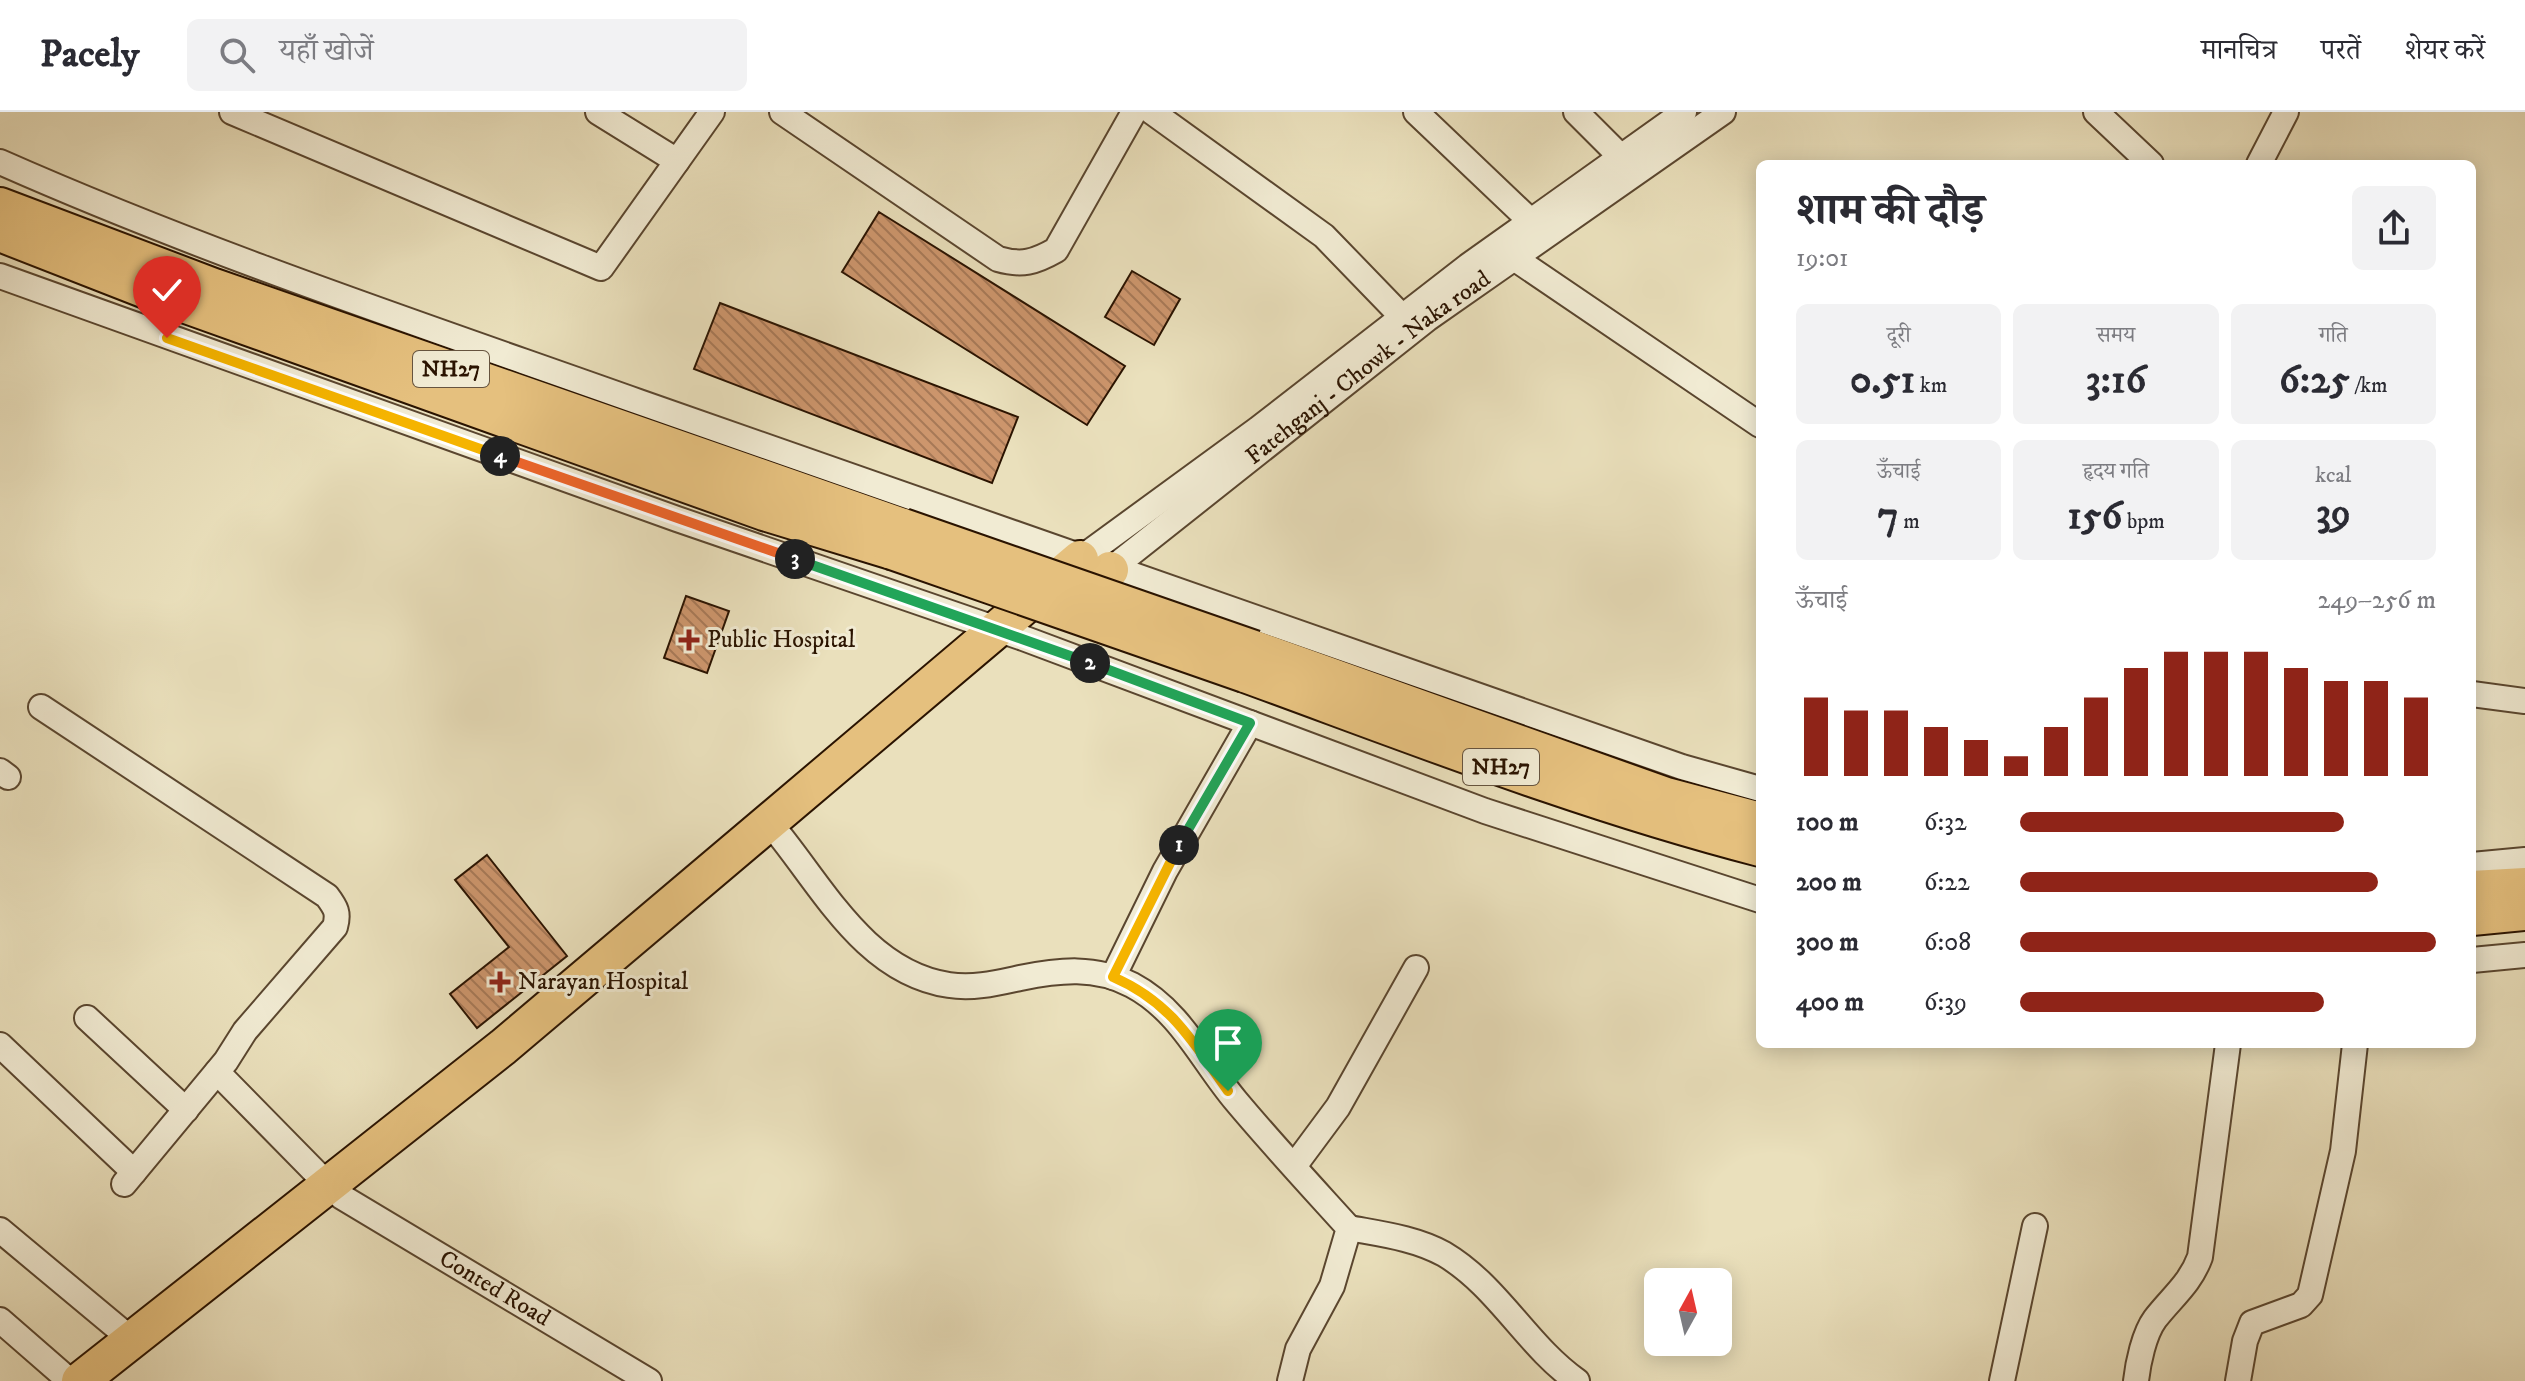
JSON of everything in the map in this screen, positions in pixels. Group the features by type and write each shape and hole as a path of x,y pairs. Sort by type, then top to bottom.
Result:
{"highway":[{"name":"NH27","path":"0,206 898,539 1250,661 1666,796 1756,820"},
{"name":"NH27","path":"0,233 164,297 764,512 898,539"},
{"name":"Fatehganj - Chowk - Naka road","path":"1011,634 1095,564"},
{"path":"80,1381 581,1004 781,837 1011,634"},
{"path":"108,1381 503,1047 1011,634"},
{"name":"NH27","path":"1250,661 1523,775 1696,831 1756,847"},
{"path":"2476,889 2525,886"},
{"path":"2476,917 2525,912"}],"street":[{"path":"598,112 677,161"},
{"path":"244,114 601,268 712,112"},
{"path":"782,112 998,259 1016,264 1036,262 1056,250 1134,112"},
{"path":"1152,112 1324,236 1408,323 1628,164 1723,112"},
{"path":"1416,112 1538,228"},
{"path":"1576,112 1628,164"},
{"path":"1628,164 1684,112"},
{"path":"2095,112 2147,160"},
{"path":"2261,160 2286,112"},
{"path":"0,162 113,211 469,341 1095,564 1682,767 1756,788"},
{"name":"Fatehganj - Chowk - Naka road","path":"1095,564 1408,323 1514,258 1538,228"},
{"path":"1514,258 1756,422"},
{"path":"0,276 632,503 1011,634 1485,811 1756,899"},
{"path":"2476,695 2525,701"},
{"path":"0,1045 129,1178 217,1072 245,1031 335,927 338,917 336,908 327,896 41,707"},
{"path":"1113,977 1165,871 1250,723"},
{"path":"781,837 863,941 881,957 907,971 947,985 966,987 1073,969 1113,977 1144,992 1179,1023 1236,1102 1349,1228 1405,1239 1444,1255 1492,1294 1555,1366 1575,1380"},
{"path":"2476,865 2525,860"},
{"path":"2476,960 2525,955"},
{"path":"1295,1165 1338,1107 1416,968"},
{"path":"87,1018 186,1110"},
{"path":"2136,1381 2137,1368 2152,1323 2193,1276 2200,1257 2227,1048"},
{"path":"2238,1381 2245,1341 2252,1323 2301,1305 2310,1295 2343,1151 2355,1048"},
{"name":"Conted Road","path":"217,1072 335,1191 649,1381"},
{"path":"2002,1381 2035,1226"},
{"path":"1290,1381 1298,1349 1332,1286 1349,1228"},
{"path":"0,1230 132,1340"},
{"path":"0,1320 70,1381"}],"building":[{"path":"879,212 1125,366 1087,425 842,272"},
{"path":"1132,271 1180,299 1154,345 1105,317"},
{"path":"720,303 1018,417 992,483 694,369"},
{"path":"686,596 729,611 707,673 664,658"},
{"path":"487,855 567,956 477,1028 450,994 509,947 455,880"}],"place":[{"name":"Public Hospital","path":"689,640"},
{"name":"Narayan Hospital","path":"500,982"}],"route":[{"path":"167,338 1023,638 1250,723 1165,871 1113,977 1144,992 1162,1006 1179,1023 1228,1091"}]}
